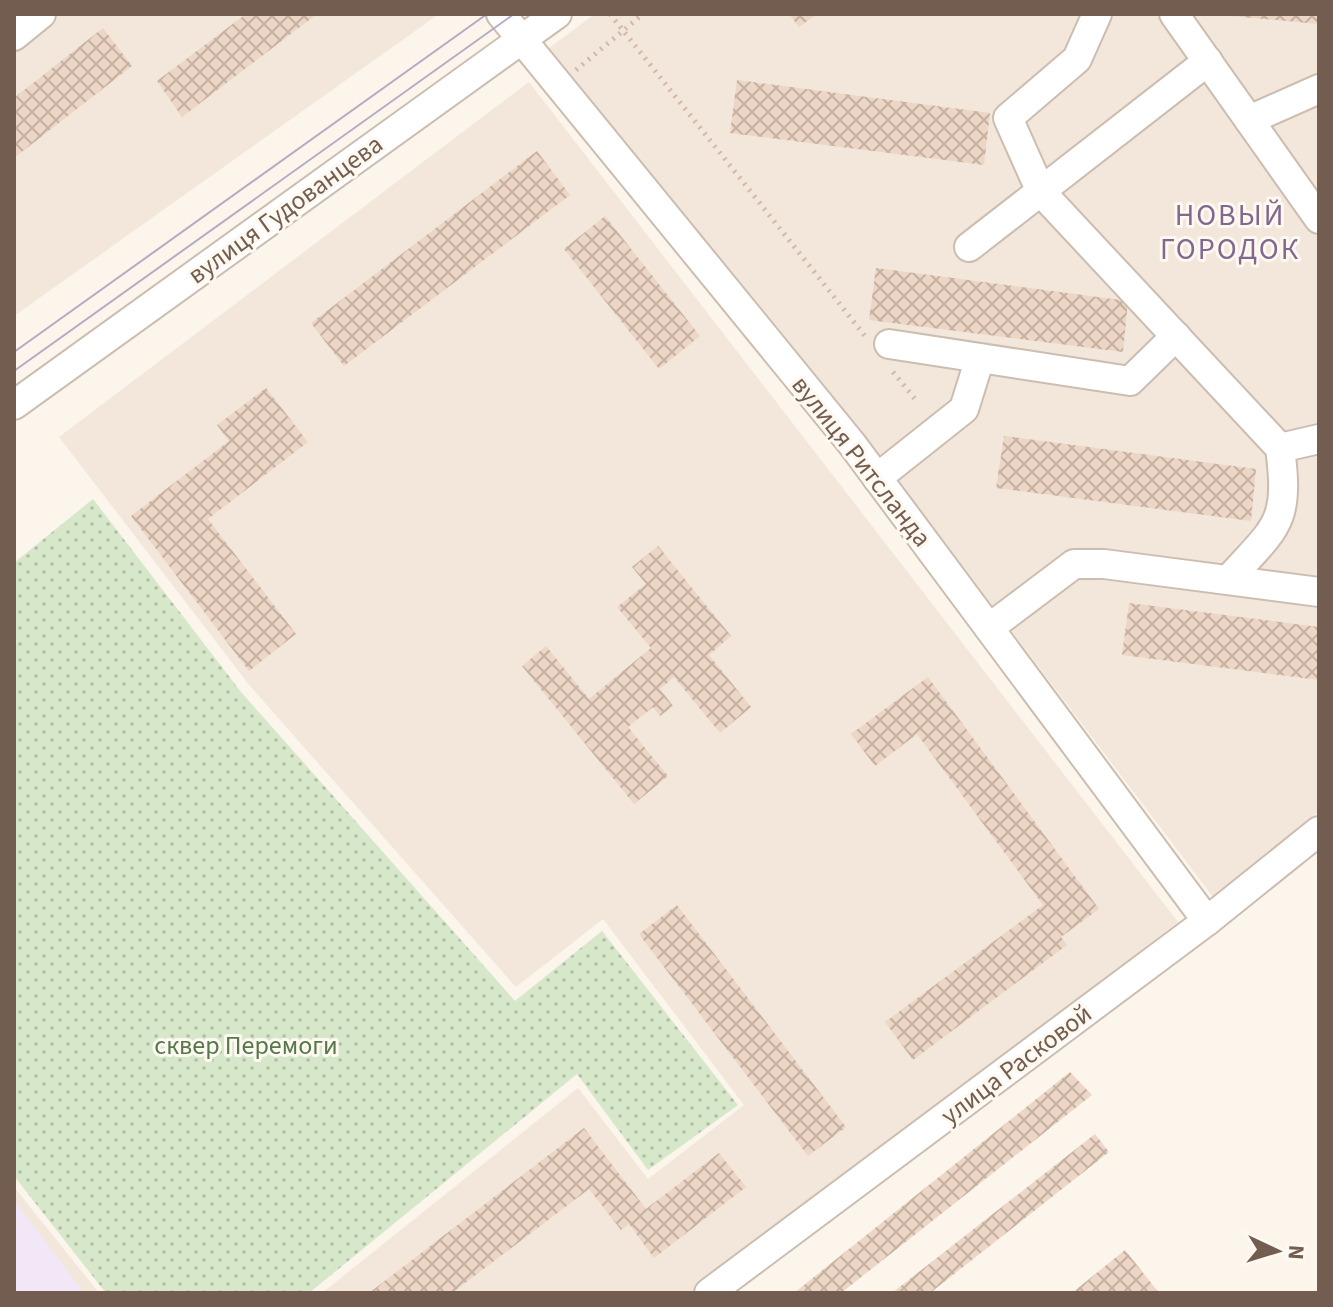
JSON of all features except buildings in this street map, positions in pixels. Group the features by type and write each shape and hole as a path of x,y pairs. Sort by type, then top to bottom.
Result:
{"street":[{"path":"14,36 41,14"},
{"name":"вулиця Ритсланда","path":"501,14 520,40 561,83 877,478 1207,921"},
{"name":"вулиця Гудованцева","path":"14,405 557,14"},
{"path":"1097,14 1077,59 1008,118 1041,192 1280,448 1286,489 1277,527 1229,579"},
{"path":"1174,14 1319,219"},
{"path":"969,247 1208,61"},
{"path":"1249,120 1319,89"},
{"path":"880,348 980,358 1130,381 1176,336"},
{"path":"877,478 964,409 980,358"},
{"path":"1280,448 1319,439"},
{"path":"989,628 1074,564 1229,579 1319,592"},
{"name":"улица Расковой","path":"709,1293 1207,921 1319,831"}],"path":[{"path":"610,14 880,348 915,399"},
{"path":"561,83 643,14"}],"shaded area":[{"path":"14,14 439,14 14,316"},
{"name":"НОВЫЙ ГОРОДОК","path":"595,14 1319,14 1319,811 1213,897 858,428 549,48"},
{"path":"529,82 1178,922 701,1293 322,1293 578,1088 648,1179 744,1105 603,919 516,987 250,686 59,437"},
{"path":"14,1187 99,1293 14,1293"},
{"path":"14,1200 84,1293 14,1293"}],"green space":[{"name":"сквер Перемоги","path":"93,499 241,692 515,1001 602,931 738,1105 648,1170 577,1074 309,1293 106,1293 14,1176 14,645 17,642 14,638 14,563"}],"tram line":[{"path":"14,352 487,14"},
{"path":"14,371 514,14"}],"district":[{"name":"НОВЫЙ ГОРОДОК","path":"1230,232"}]}
